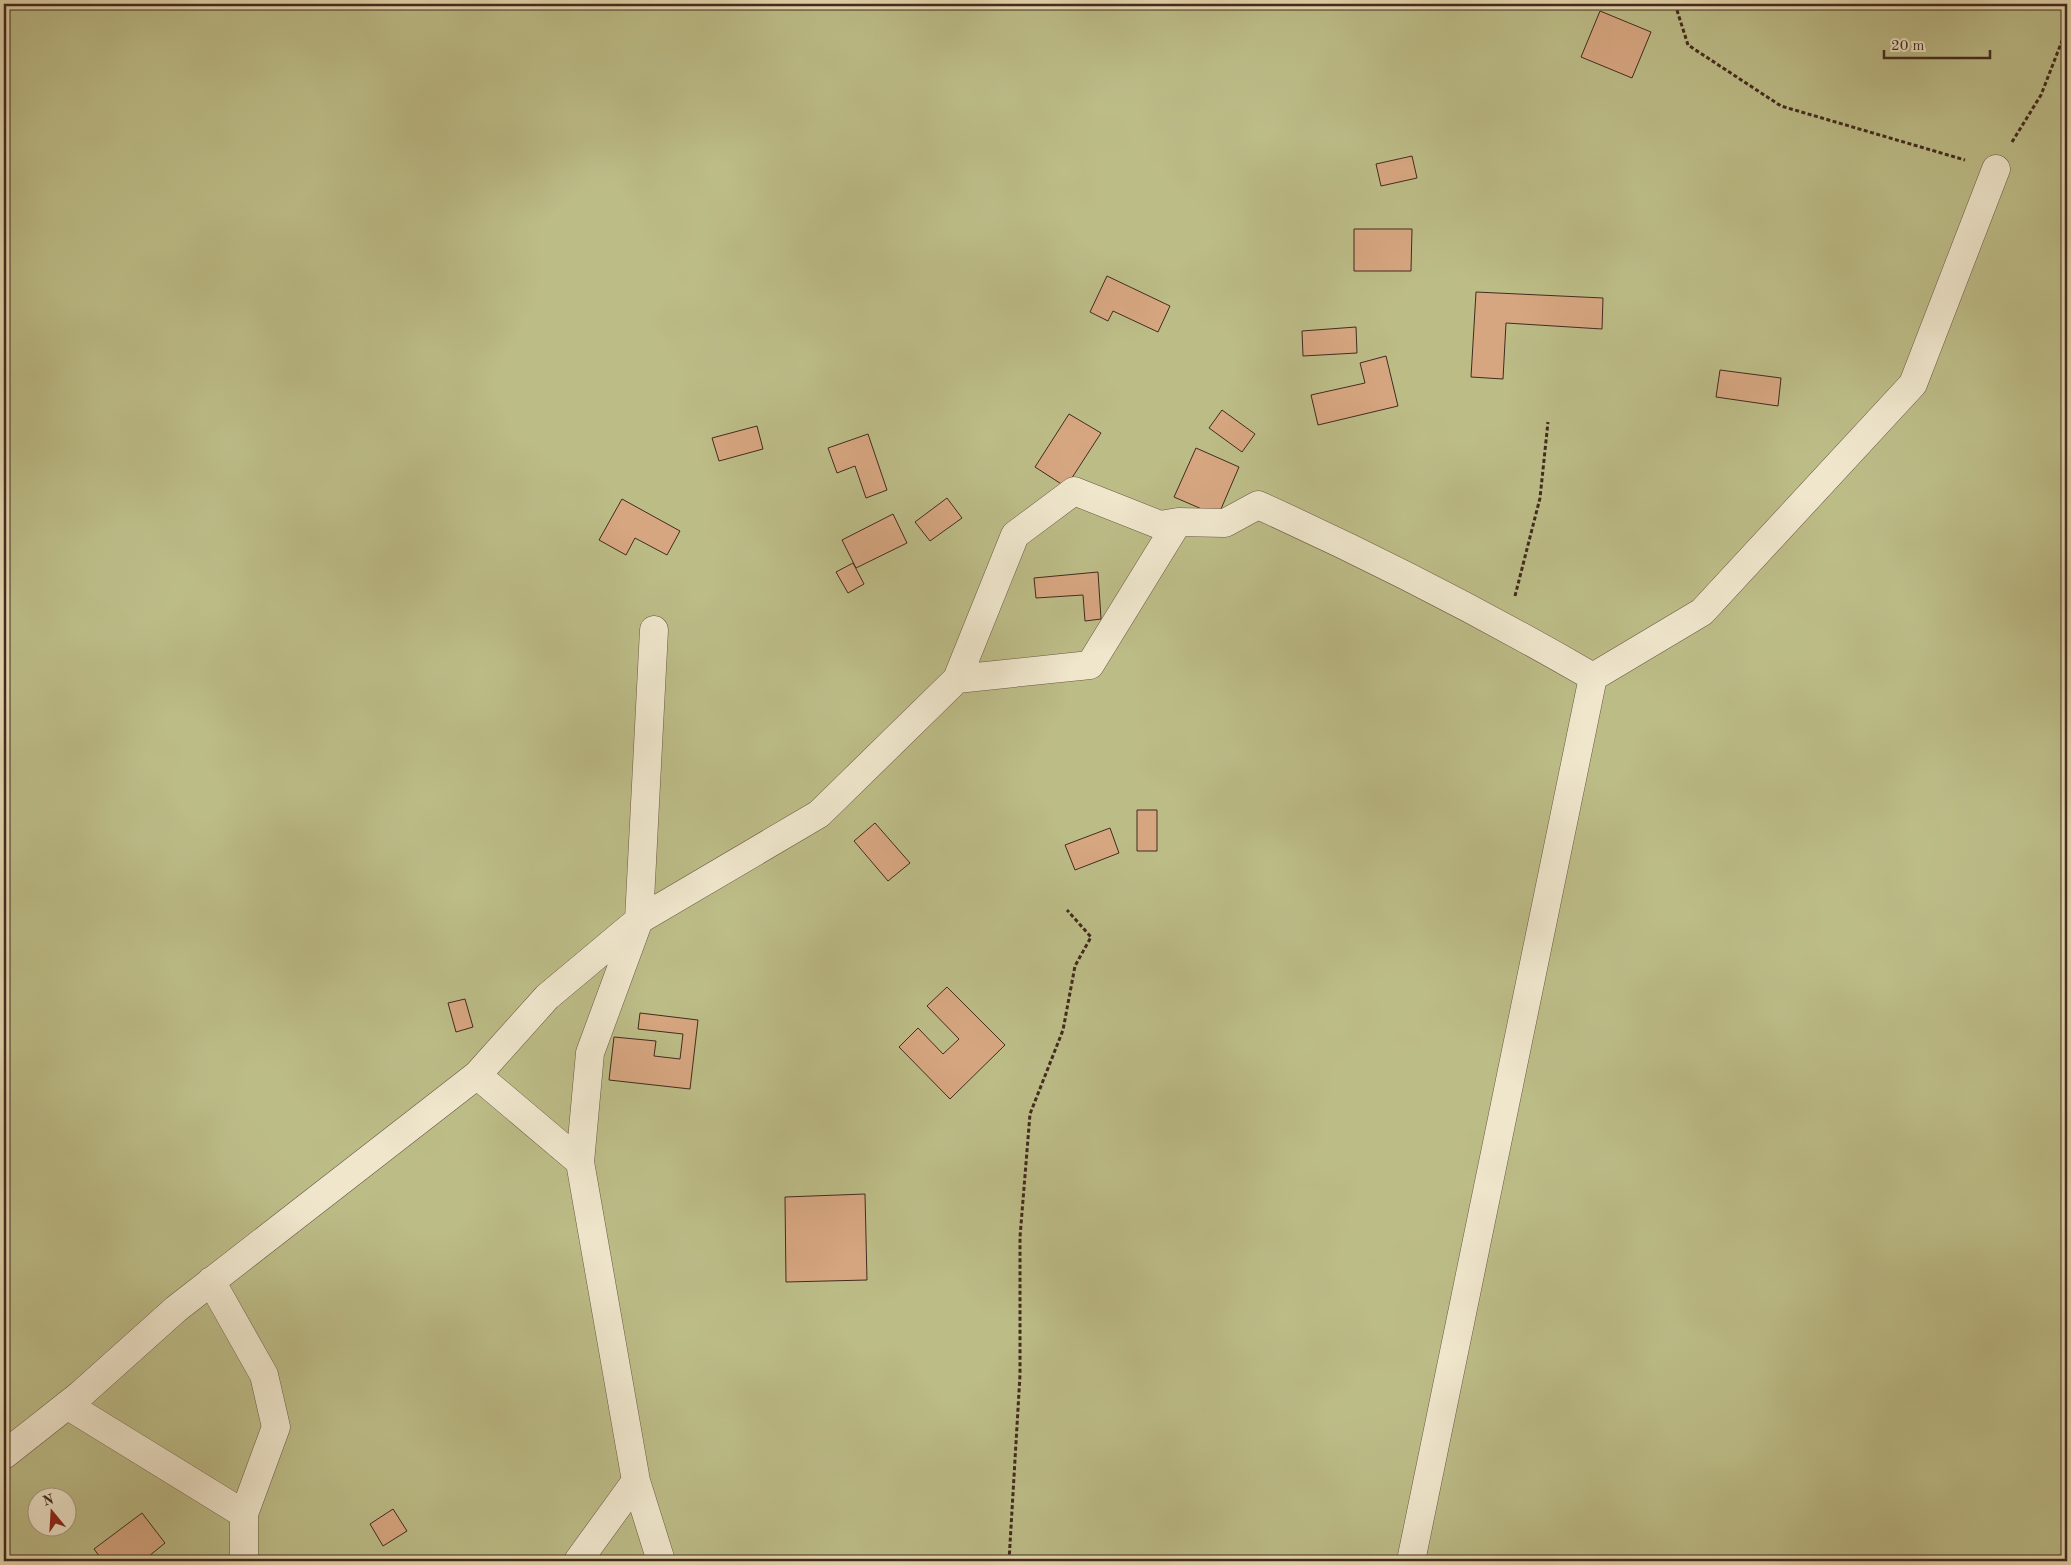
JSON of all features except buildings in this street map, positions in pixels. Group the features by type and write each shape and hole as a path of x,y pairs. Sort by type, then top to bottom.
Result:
{"street":[{"path":"1411,1561 1593,677 1702,612 1913,384 1996,169"},
{"path":"4,1455 211,1281 477,1076 547,997 639,920 820,814 958,679 1015,535 1074,491 1160,525 1178,522 1224,523 1258,505 1343,543 1508,628 1593,677"},
{"path":"958,679 1090,665 1178,522"},
{"path":"654,630 639,920 590,1053 580,1162 636,1481 661,1561"},
{"path":"477,1076 580,1162"},
{"path":"211,1281 264,1375 276,1427 244,1514 244,1561"},
{"path":"67,1404 244,1514"},
{"path":"578,1561 636,1481"}],"path":[{"path":"1675,4 1688,45 1781,106 1996,169 2041,95 2067,28"},
{"path":"1508,628 1540,498 1548,422"},
{"path":"1009,1561 1020,1375 1020,1237 1030,1114 1064,1030 1075,966 1091,937 1067,910"}],"green space":[{"path":"4,4 2067,4 2067,1561 4,1561"}]}
